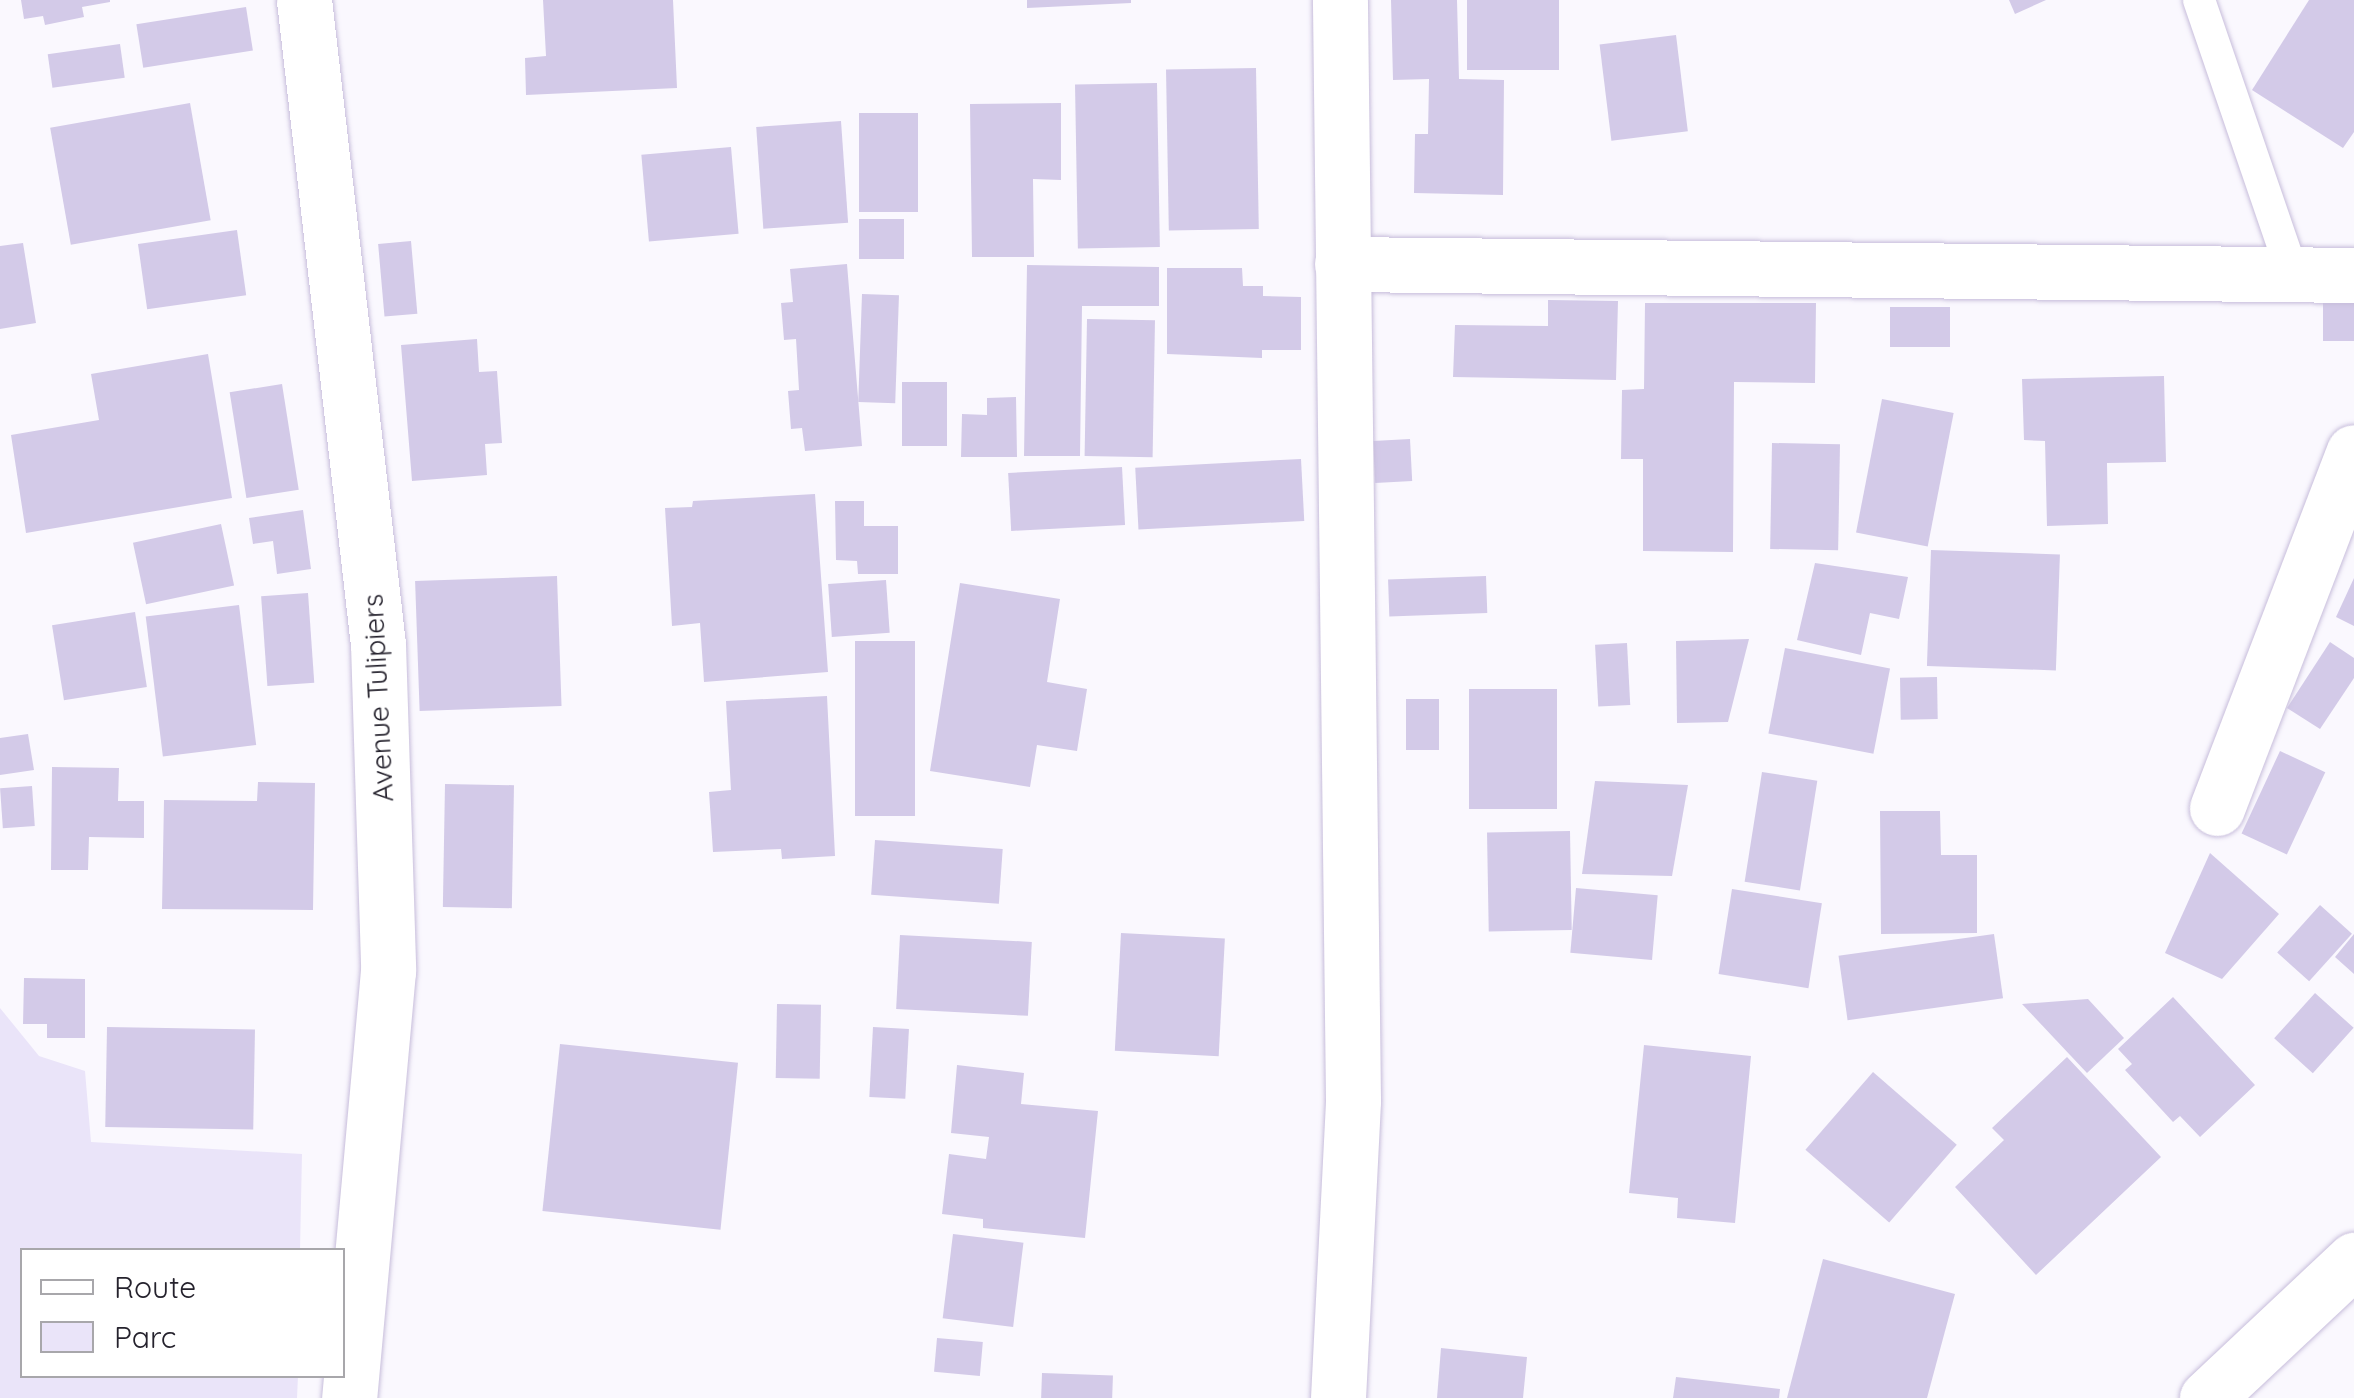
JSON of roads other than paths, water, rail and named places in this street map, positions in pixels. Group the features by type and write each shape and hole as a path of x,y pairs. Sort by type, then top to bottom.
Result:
{"street":[{"name":"Avenue Tulipiers","path":"304,0 379,664 388,971 348,1398"},
{"path":"1338,1398 1352,1100 1340,0"},
{"path":"1342,264 2354,275"},
{"path":"2217,808 2354,452"},
{"path":"2207,1398 2354,1260"}],"lane":[{"path":"2199,0 2293,274"}]}
